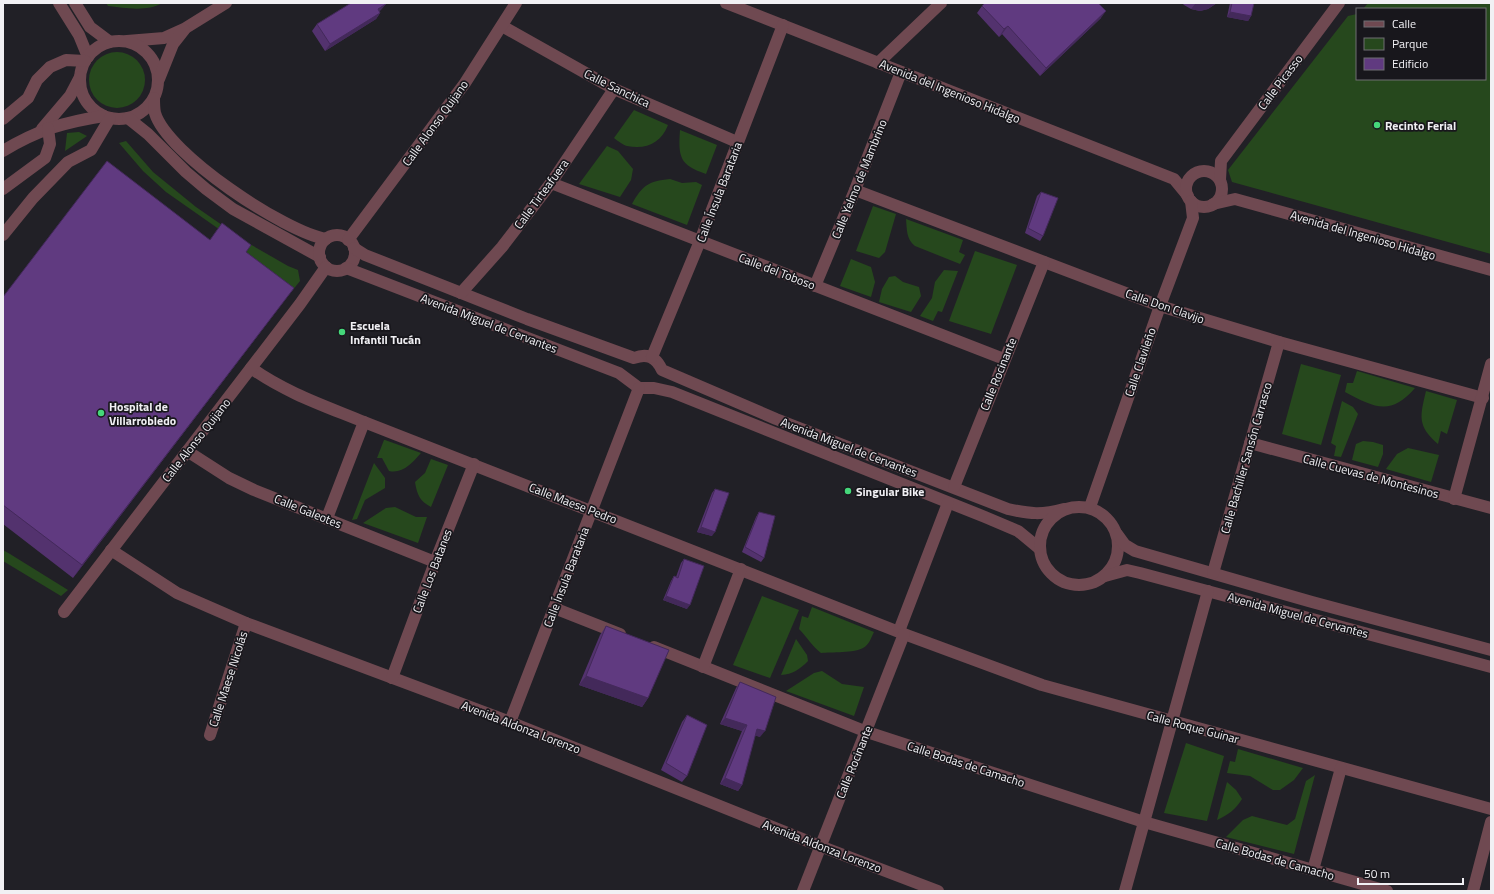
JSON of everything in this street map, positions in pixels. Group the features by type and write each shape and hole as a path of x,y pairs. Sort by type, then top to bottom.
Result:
{"street":[{"path":"59,3 79,35 87,59"},
{"path":"75,3 90,27 116,42 136,45 146,51 154,61 158,80"},
{"path":"44,130 70,96 87,59 94,50 116,42 164,38 184,29 226,3"},
{"name":"Calle Alonso Quijano","path":"351,244 465,83 516,3"},
{"name":"Avenida del Ingenioso Hidalgo","path":"726,3 1174,178"},
{"path":"878,63 941,3"},
{"name":"Calle Picasso","path":"1197,173 1221,161 1339,3"},
{"name":"Calle Ínsula Barataria","path":"652,357 700,241 783,25"},
{"name":"Calle Sanchica","path":"502,26 614,89 737,142"},
{"path":"128,118 148,134 186,172 233,209 336,270 346,268 353,259 351,244 337,235 326,239 313,237 280,220 242,197 212,175 174,141 155,113 154,98 158,80 173,44 184,29"},
{"path":"3,119 28,98 37,80 50,67 66,60 87,59"},
{"name":"Calle Yelmo de Mambrino","path":"815,286 855,190 901,72"},
{"path":"80,77 84,98 93,109 107,117"},
{"name":"Calle Tirteafuera","path":"461,293 502,247 551,183 614,89"},
{"path":"3,151 44,130 67,122 107,117 128,118 145,110 154,98"},
{"path":"3,235 33,198 68,162 91,150 107,117"},
{"path":"3,189 45,158 50,144 44,130"},
{"path":"1193,218 1220,196 1221,161"},
{"path":"1210,205 1202,207 1189,199 1174,178 1197,173 1213,173 1221,183"},
{"path":"1189,199 1186,185 1197,173"},
{"name":"Calle del Toboso","path":"551,183 1004,359"},
{"name":"Avenida del Ingenioso Hidalgo","path":"1221,183 1235,199"},
{"name":"Calle Don Clavijo","path":"855,190 1160,306 1280,342 1483,398"},
{"name":"Calle Clavileño","path":"1090,507 1160,306 1193,218 1189,199"},
{"name":"Avenida del Ingenioso Hidalgo","path":"1210,205 1235,199 1491,270"},
{"path":"323,262 320,247 326,239"},
{"name":"Avenida Miguel de Cervantes","path":"351,244 365,255 634,358 642,355 652,357 658,362 662,370 776,419 1008,509 1027,513 1043,514 1064,509"},
{"name":"Calle Alonso Quijano","path":"64,612 110,550 251,368 323,262"},
{"name":"Calle Rocinante","path":"954,487 1044,262"},
{"name":"Avenida Miguel de Cervantes","path":"346,268 619,373 635,384 672,392 1018,531 1040,549"},
{"name":"Calle Bachiller Sansón Carrasco","path":"1212,573 1280,342"},
{"path":"634,358 628,372 635,384"},
{"path":"1454,499 1483,398 1491,364"},
{"name":"Calle Maese Pedro","path":"251,368 273,384 293,394 902,632"},
{"path":"654,388 660,380 662,370"},
{"name":"Calle Ínsula Barataria","path":"510,722 592,511 635,384"},
{"path":"327,518 364,422"},
{"name":"Calle Cuevas de Montesinos","path":"1250,443 1491,508"},
{"name":"Calle Galeotes","path":"187,451 241,484 435,562"},
{"name":"Calle Los Batanes","path":"392,678 435,562 474,464"},
{"name":"Calle Rocinante","path":"803,891 867,732 948,504"},
{"path":"1077,506 1090,507 1104,514 1112,524 1117,534 1118,554 1114,565 1105,576 1092,583 1080,585 1060,581 1049,572 1043,562 1040,549 1040,540 1045,525 1052,516 1064,509 1077,506"},
{"name":"Avenida Miguel de Cervantes","path":"1117,534 1125,545 1135,551 1491,650"},
{"name":"Avenida Aldonza Lorenzo","path":"110,550 177,593 246,623 510,722 820,846 938,891"},
{"path":"703,667 741,569"},
{"name":"Avenida Miguel de Cervantes","path":"1105,576 1127,570 1491,667"},
{"path":"1125,891 1208,591"},
{"path":"554,608 629,638"},
{"name":"Calle Maese Nicolás","path":"210,734 246,623"},
{"name":"Calle Roque Guinar","path":"902,632 1042,685 1171,722 1491,809"},
{"name":"Calle Bodas de Camacho","path":"644,643 867,732 1144,822 1387,891"},
{"path":"1313,870 1341,768"},
{"path":"1473,891 1491,822"}],"green space":[{"path":"106,3 162,3 150,8 136,9 108,6"},
{"name":"Recinto Ferial","path":"1368,3 1491,3 1491,254 1232,182 1228,170 1348,16 1356,14 1356,80 1486,80 1486,8 1364,8"},
{"path":"112,52 122,52 137,60 143,69 145,80 143,91 137,100 122,108 112,108 101,103 94,96 89,85 89,75 94,64 101,57"},
{"path":"634,110 668,125 657,141 646,146 634,147 620,143 614,138"},
{"path":"680,130 717,145 706,174 697,171 686,164 682,159 680,154"},
{"path":"79,132 87,136 65,151 67,133"},
{"path":"126,141 153,172 196,207 248,243 288,266 298,270 300,281 292,291 239,251 243,246 166,192 143,171 119,143"},
{"path":"607,146 618,151 633,169 631,180 620,197 579,184"},
{"path":"670,179 682,183 696,182 702,185 687,225 632,204 639,193 646,186 656,181"},
{"path":"873,206 896,214 885,252 879,258 856,251"},
{"path":"906,219 963,240 959,252 965,255 960,264 915,246 908,237"},
{"path":"975,251 1017,265 991,334 949,321"},
{"path":"851,259 871,267 875,282 871,297 840,286"},
{"path":"944,270 958,271 942,312 938,311 933,321 920,316 932,298 935,282"},
{"path":"895,276 903,282 919,287 921,296 911,312 879,302 882,289 889,277"},
{"path":"1301,364 1341,375 1321,445 1282,434"},
{"path":"1357,371 1415,388 1398,403 1390,406 1373,405 1345,392 1347,383 1353,383"},
{"path":"1426,391 1457,400 1447,434 1441,431 1438,444 1426,432 1423,426 1422,407"},
{"path":"1342,401 1353,407 1358,414 1341,457 1334,456 1336,446 1331,443"},
{"path":"384,440 421,453 407,467 399,471 389,471 382,458 377,458"},
{"path":"1363,441 1383,445 1383,454 1378,467 1352,460 1356,444"},
{"path":"1408,448 1439,455 1431,482 1386,469 1397,454"},
{"path":"431,459 448,465 431,507 420,497 415,482 425,473"},
{"path":"374,463 385,478 385,488 365,500 357,519 352,520"},
{"path":"395,507 416,517 427,517 418,543 363,523 386,508"},
{"path":"3,550 68,590 61,596 3,561"},
{"path":"762,596 799,610 770,678 733,665"},
{"path":"812,607 874,632 870,641 865,647 859,650 849,652 821,653 799,629 802,616 808,618"},
{"path":"796,639 807,655 808,661 796,671 781,675"},
{"path":"822,671 842,684 864,687 854,716 786,691 814,673"},
{"path":"1186,743 1224,756 1207,821 1164,813"},
{"path":"1238,749 1303,768 1294,780 1280,790 1273,790 1250,776 1227,773 1230,761 1235,762"},
{"path":"1315,775 1294,854 1226,837 1243,820 1252,816 1287,825 1295,819 1306,781"},
{"path":"1227,782 1236,790 1242,799 1237,806 1225,816 1217,820"}],"building":[{"path":"351,3 386,4 378,9 380,13 330,44 317,24"},
{"path":"985,3 1098,3 1106,11 1046,68 1008,26 1004,29 982,6"},
{"path":"1232,3 1254,3 1251,16 1230,12"},
{"name":"Hospital de Villarrobledo","path":"107,161 210,240 222,223 251,245 246,252 294,288 82,565 3,505 3,297"},
{"path":"1041,192 1058,198 1043,236 1028,228"},
{"path":"715,489 729,493 715,532 701,527"},
{"path":"759,512 775,516 764,558 745,547"},
{"path":"684,559 704,566 690,605 666,596 674,576 678,578"},
{"path":"606,626 669,650 648,698 586,676"},
{"path":"740,682 776,697 765,731 757,729 742,785 725,778 747,725 725,718"},
{"path":"687,715 707,725 687,776 666,763"}],"place":[{"name":"Recinto Ferial","path":"1377,125"},
{"name":"Escuela Infantil Tucán","path":"342,332"},
{"name":"Hospital de Villarrobledo","path":"101,413"},
{"name":"Singular Bike","path":"848,491"}]}
